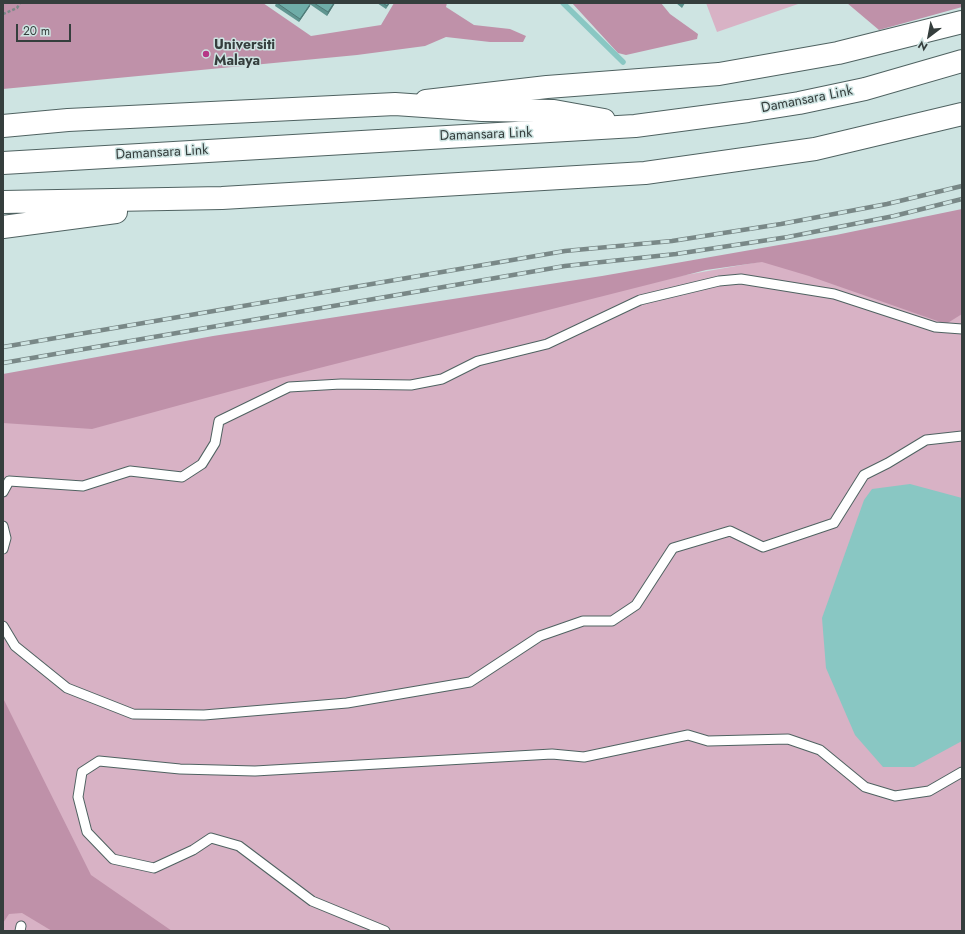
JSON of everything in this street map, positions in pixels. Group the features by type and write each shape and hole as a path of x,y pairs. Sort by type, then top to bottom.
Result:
{"main road":[{"path":"3,126 68,120 395,104 547,87 720,74 838,53 962,22"},
{"name":"Damansara Link","path":"3,162 635,126 748,112 865,89 962,62"},
{"path":"395,104 482,110 554,111 635,126"},
{"path":"3,202 222,198 645,173 815,149 962,114"},
{"path":"3,227 222,198"}],"lane":[{"path":"3,492 10,481 83,486 130,471 182,477 202,464 215,443 219,421 289,387 341,384 411,385 442,379 478,361 547,344 640,300 742,278 834,294 935,327 962,329"},
{"path":"3,626 15,646 67,688 133,714 204,715 347,703 470,682 540,636 583,621 612,621 636,605 673,548 730,531 763,547 834,523 864,475 926,440 962,436"},
{"path":"3,526 6,538 3,549"},
{"path":"385,931 312,901 239,846 210,838 192,850 154,868 113,859 86,832 78,797 82,772 100,762 180,769 255,771 552,754 584,757 688,735 708,741 788,739 820,750 865,787 896,796 929,791 962,772"}],"path":[{"path":"3,14 17,8 20,3"}],"shaded area":[{"path":"3,3 263,3 311,36 381,25 394,3 447,3 446,7 474,25 510,29 526,36 523,42 490,42 446,37 425,46 357,55 3,89"},
{"path":"572,3 661,3 670,14 698,34 697,39 626,55 618,53"},
{"path":"706,3 801,3 717,32"},
{"path":"847,3 962,3 962,7 879,30"},
{"path":"962,209 962,314 946,324 809,276 762,262 706,270 272,380 92,429 3,423 3,374 213,336 602,276 836,235"},
{"path":"962,226 962,931 3,931 3,396"},
{"path":"3,698 91,875 172,931 52,931 22,913 9,914 3,923"}],"water":[{"path":"910,484 962,498 962,741 914,767 883,767 855,735 826,668 822,618 864,500 872,489"}],"building":[{"path":"277,3 311,3 300,19"},
{"path":"314,3 334,3 328,12"}],"waterway":[{"path":"563,3 623,62"}],"railway":[{"path":"3,347 565,251 672,241 781,224 887,204 962,186"},
{"path":"3,363 565,266 676,254 788,237 894,216 962,199"}],"place":[{"name":"Universiti Malaya","path":"206,54"}]}
